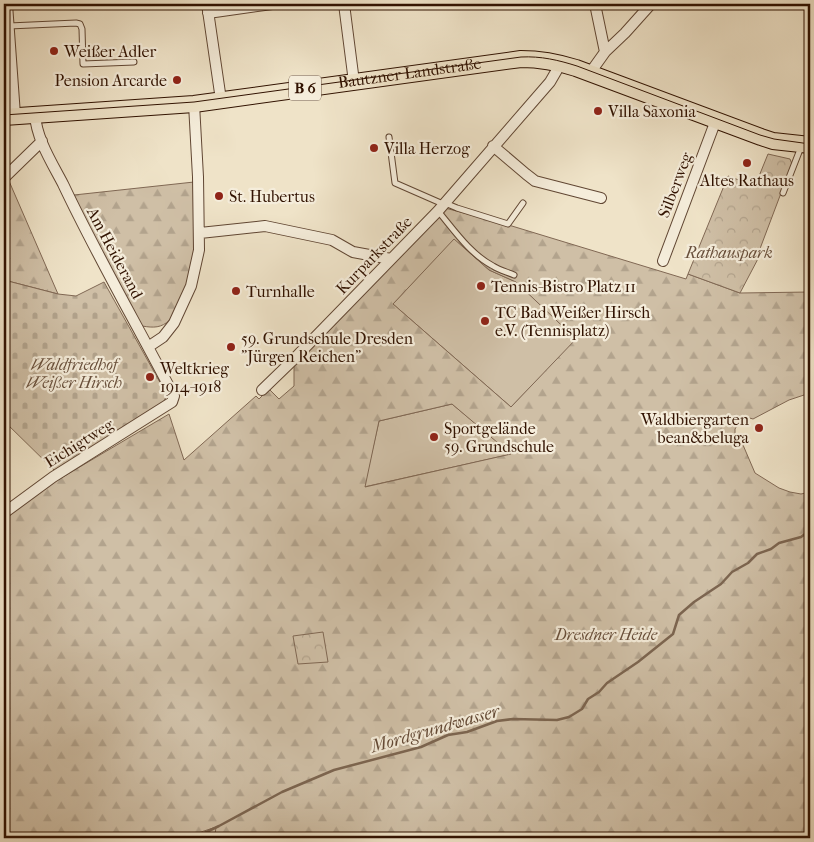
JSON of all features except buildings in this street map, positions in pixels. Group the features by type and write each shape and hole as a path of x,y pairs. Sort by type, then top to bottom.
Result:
{"main road":[{"name":"Bautzner Landstraße","path":"9,116 157,108 194,104 521,59 536,59 560,63 591,76 773,141 807,141"}],"street":[{"path":"7,4 9,26 7,40 9,116"},
{"path":"221,100 207,8 272,4"},
{"path":"344,4 354,82"},
{"path":"595,4 605,52"},
{"path":"591,76 605,52 651,4"},
{"name":"Kurparkstraße","path":"262,390 442,206 550,82 560,63"},
{"path":"148,347 163,337 174,323 191,286 199,250 200,233 194,104"},
{"name":"Am Heiderand","path":"35,114 42,141 89,241 174,396 172,402"},
{"name":"Silberweg","path":"662,261 716,120"},
{"path":"4,178 42,141"},
{"path":"493,146 535,180 601,198"},
{"path":"200,233 265,226 332,240 353,252 391,259"},
{"name":"Eichigtweg","path":"4,513 53,477 172,402"}],"lane":[{"path":"9,26 80,24 84,64 134,62"},
{"name":"Kurparkstraße","path":"388,137 395,183 442,206"},
{"path":"783,193 807,141"},
{"path":"442,206 457,208 508,224 523,203"},
{"path":"442,206 463,241 480,258 492,266 514,275"}],"green space":[{"name":"Rathauspark","path":"768,154 790,159 792,164 758,254 760,255 740,293 688,274 728,176 755,186"},
{"path":"9,181 58,294 4,280 4,187"},
{"path":"194,182 195,250 187,285 170,320 164,325 157,327 142,326 98,247 74,195"},
{"name":"Dresdner Heide","path":"445,208 502,223 686,279 688,274 740,293 810,292 810,393 789,400 753,419 743,416 735,429 735,438 743,445 755,473 779,488 790,492 801,494 810,492 810,838 4,838 4,519 56,481 169,414 184,460 256,396 259,399 269,389 279,399 294,386 294,362","holes":["454,239 489,270 516,282 576,339 511,407 393,304","452,404 511,454 365,487 379,421"]},
{"name":"TC Bad Weißer Hirsch e.V. (Tennisplatz)","path":"454,238 489,270 516,282 577,339 511,407 393,304"},
{"name":"Waldfriedhof Weißer Hirsch","path":"4,280 58,294 76,296 104,282 167,395 163,403 55,471 4,421"},
{"name":"Sportgelände 59. Grundschule","path":"452,404 512,454 364,487 379,421"},
{"path":"323,632 328,662 298,664 293,636"},
{"path":"216,827 215,835 208,838 183,838"}],"waterway":[{"name":"Mordgrundwasser","path":"194,838 282,792 334,770 421,747 448,735 467,732 497,721 513,719 557,720 569,717 582,709 588,699 599,692 607,683 638,662 673,634 679,615 694,602 721,584 732,572 748,563 757,554 771,549 779,543 801,537 810,530"}],"tram line":[{"path":"4,115 194,102 521,57 536,57 577,66 760,135 810,144"}],"place":[{"name":"Weißer Adler","path":"54,51"},
{"name":"Pension Arcarde","path":"177,80"},
{"name":"Villa Saxonia","path":"598,111"},
{"name":"Villa Herzog","path":"374,148"},
{"name":"Altes Rathaus","path":"747,163"},
{"name":"St. Hubertus","path":"219,196"},
{"name":"Tennis-Bistro Platz 11","path":"481,286"},
{"name":"Turnhalle","path":"236,291"},
{"name":"TC Bad Weißer Hirsch e.V. (Tennisplatz)","path":"485,321"},
{"name":"59. Grundschule Dresden \"Jürgen Reichen\"","path":"231,347"},
{"name":"Weltkrieg 1914-1918","path":"150,377"},
{"name":"Waldbiergarten bean&beluga","path":"759,428"},
{"name":"Sportgelände 59. Grundschule","path":"434,437"}]}
